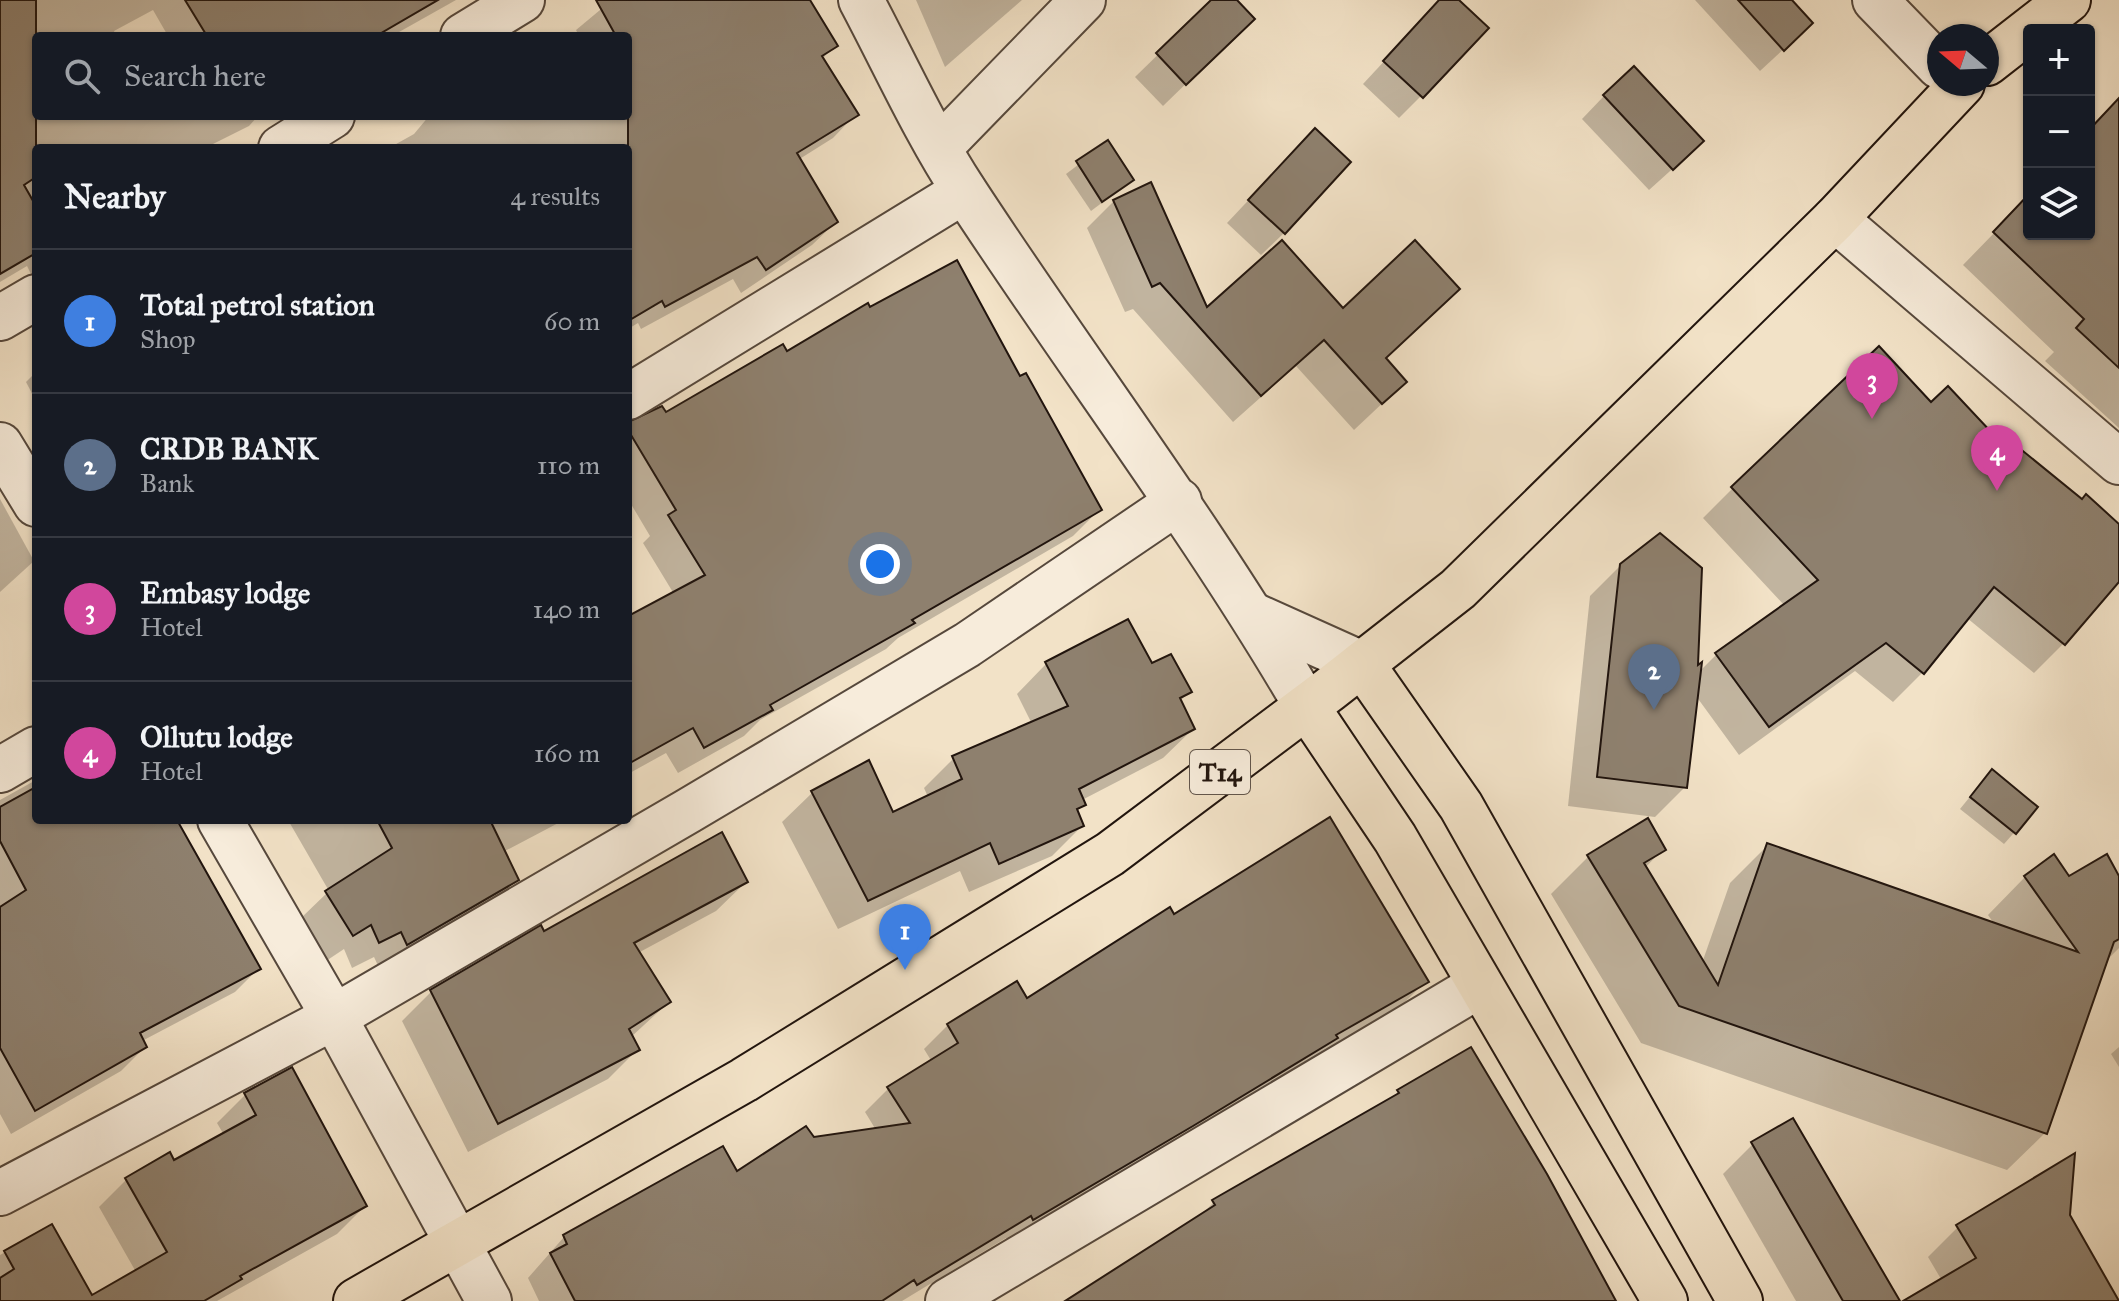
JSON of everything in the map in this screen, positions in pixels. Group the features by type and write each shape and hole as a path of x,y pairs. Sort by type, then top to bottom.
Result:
{"main road":[{"name":"T14","path":"2021,34 2047,0"},
{"name":"T14","path":"1999,50 2068,0"},
{"name":"T14","path":"356,1301 744,1080 1110,854 1307,707 1458,589 1835,219 1944,96"},
{"path":"1362,664 1461,806 1740,1301"},
{"path":"1307,707 1395,838 1665,1301"}],"street":[{"path":"470,32 522,0"},
{"path":"861,0 964,191 1179,501 1253,615 1307,707"},
{"path":"939,148 1083,0"},
{"path":"1875,0 1927,47"},
{"path":"287,144 326,120"},
{"path":"632,395 964,191"},
{"path":"1835,219 2119,462"},
{"path":"0,318 32,299"},
{"path":"0,445 32,497"},
{"path":"6,1177 334,1017 967,645 1179,501"},
{"path":"1253,615 1362,664"},
{"path":"0,770 32,751"},
{"path":"222,824 334,1017 489,1301"},
{"path":"948,1301 1480,985"}],"building":[{"path":"0,0 36,0 36,32 32,32 32,120 36,120 36,144 32,144 32,180 24,185 32,199 32,255 0,274"},
{"path":"185,0 438,0 383,32 205,32"},
{"path":"596,0 810,0 838,46 822,56 859,115 797,153 838,222 766,270 757,257 665,307 662,301 632,319 632,144 628,144 628,120 632,120 632,32 614,32"},
{"path":"1211,0 1237,0 1255,19 1186,85 1156,53"},
{"path":"1439,0 1459,0 1489,28 1423,98 1383,61"},
{"path":"1738,0 1792,0 1813,23 1784,51"},
{"path":"1634,66 1704,141 1673,170 1603,95"},
{"path":"2119,98 2119,368 2076,328 2084,319 1993,232 2023,200 2023,240 2095,240 2095,124"},
{"path":"1315,128 1351,162 1285,234 1248,200"},
{"path":"1108,140 1134,180 1102,202 1076,161"},
{"path":"1151,182 1207,307 1282,240 1343,308 1415,240 1460,289 1386,358 1407,382 1382,404 1324,340 1261,396 1160,283 1152,287 1113,200"},
{"path":"957,260 1020,376 1026,373 1102,510 912,620 915,623 770,705 773,710 704,748 693,728 632,762 632,614 705,575 668,515 676,510 632,437 632,420 662,406 666,412 783,344 787,351 868,303 870,307"},
{"path":"1879,346 1931,402 1948,386 1993,434 1997,430 2082,499 2086,494 2119,524 2119,582 2065,645 1994,587 1924,674 1886,643 1769,727 1715,653 1818,580 1731,487"},
{"path":"1660,533 1702,568 1698,665 1702,662 1687,788 1597,777 1620,564"},
{"path":"1128,619 1152,663 1171,654 1192,692 1180,698 1195,729 1079,789 1086,805 1077,809 1084,826 999,864 990,843 868,901 811,791 869,760 893,812 962,779 952,756 1068,706 1045,662"},
{"path":"1992,769 2038,807 2016,834 1970,797"},
{"path":"32,789 32,824 179,824 261,969 140,1033 147,1047 35,1111 0,1048 0,907 26,890 0,841 0,807"},
{"path":"1330,817 1429,982 1336,1035 1338,1038 1033,1220 1031,1216 917,1285 914,1280 882,1301 575,1301 550,1253 567,1244 563,1235 723,1146 737,1171 806,1126 814,1137 910,1123 887,1087 958,1043 947,1024 1017,981 1027,998 1170,907 1174,914"},
{"path":"1648,818 1666,850 1644,863 1718,985 1767,843 2078,952 2024,876 2054,854 2069,876 2107,854 2119,876 2119,939 2114,942 2047,1134 1679,1006 1587,855"},
{"path":"379,824 492,824 519,880 407,945 401,932 379,943 371,925 353,936 325,891 392,848"},
{"path":"722,832 748,882 634,943 671,1002 629,1029 640,1050 498,1124 430,990 541,925 544,931"},
{"path":"1471,1047 1547,1174 1616,1301 1065,1301 1215,1205 1212,1200 1399,1093 1397,1090"},
{"path":"292,1067 367,1206 240,1276 242,1279 204,1301 0,1301 0,1278 14,1269 4,1251 52,1224 92,1295 167,1252 125,1178 170,1152 174,1160 256,1115 244,1093"},
{"path":"1793,1118 1900,1301 1843,1301 1751,1142"},
{"path":"2075,1153 2070,1215 2119,1301 1903,1301 1976,1258 1956,1225"}],"place":[{"name":"Embasy lodge","path":"1872,419"},
{"name":"Ollutu lodge","path":"1997,491"},
{"name":"CRDB BANK","path":"1654,710"},
{"name":"Total petrol station","path":"905,970"}]}
